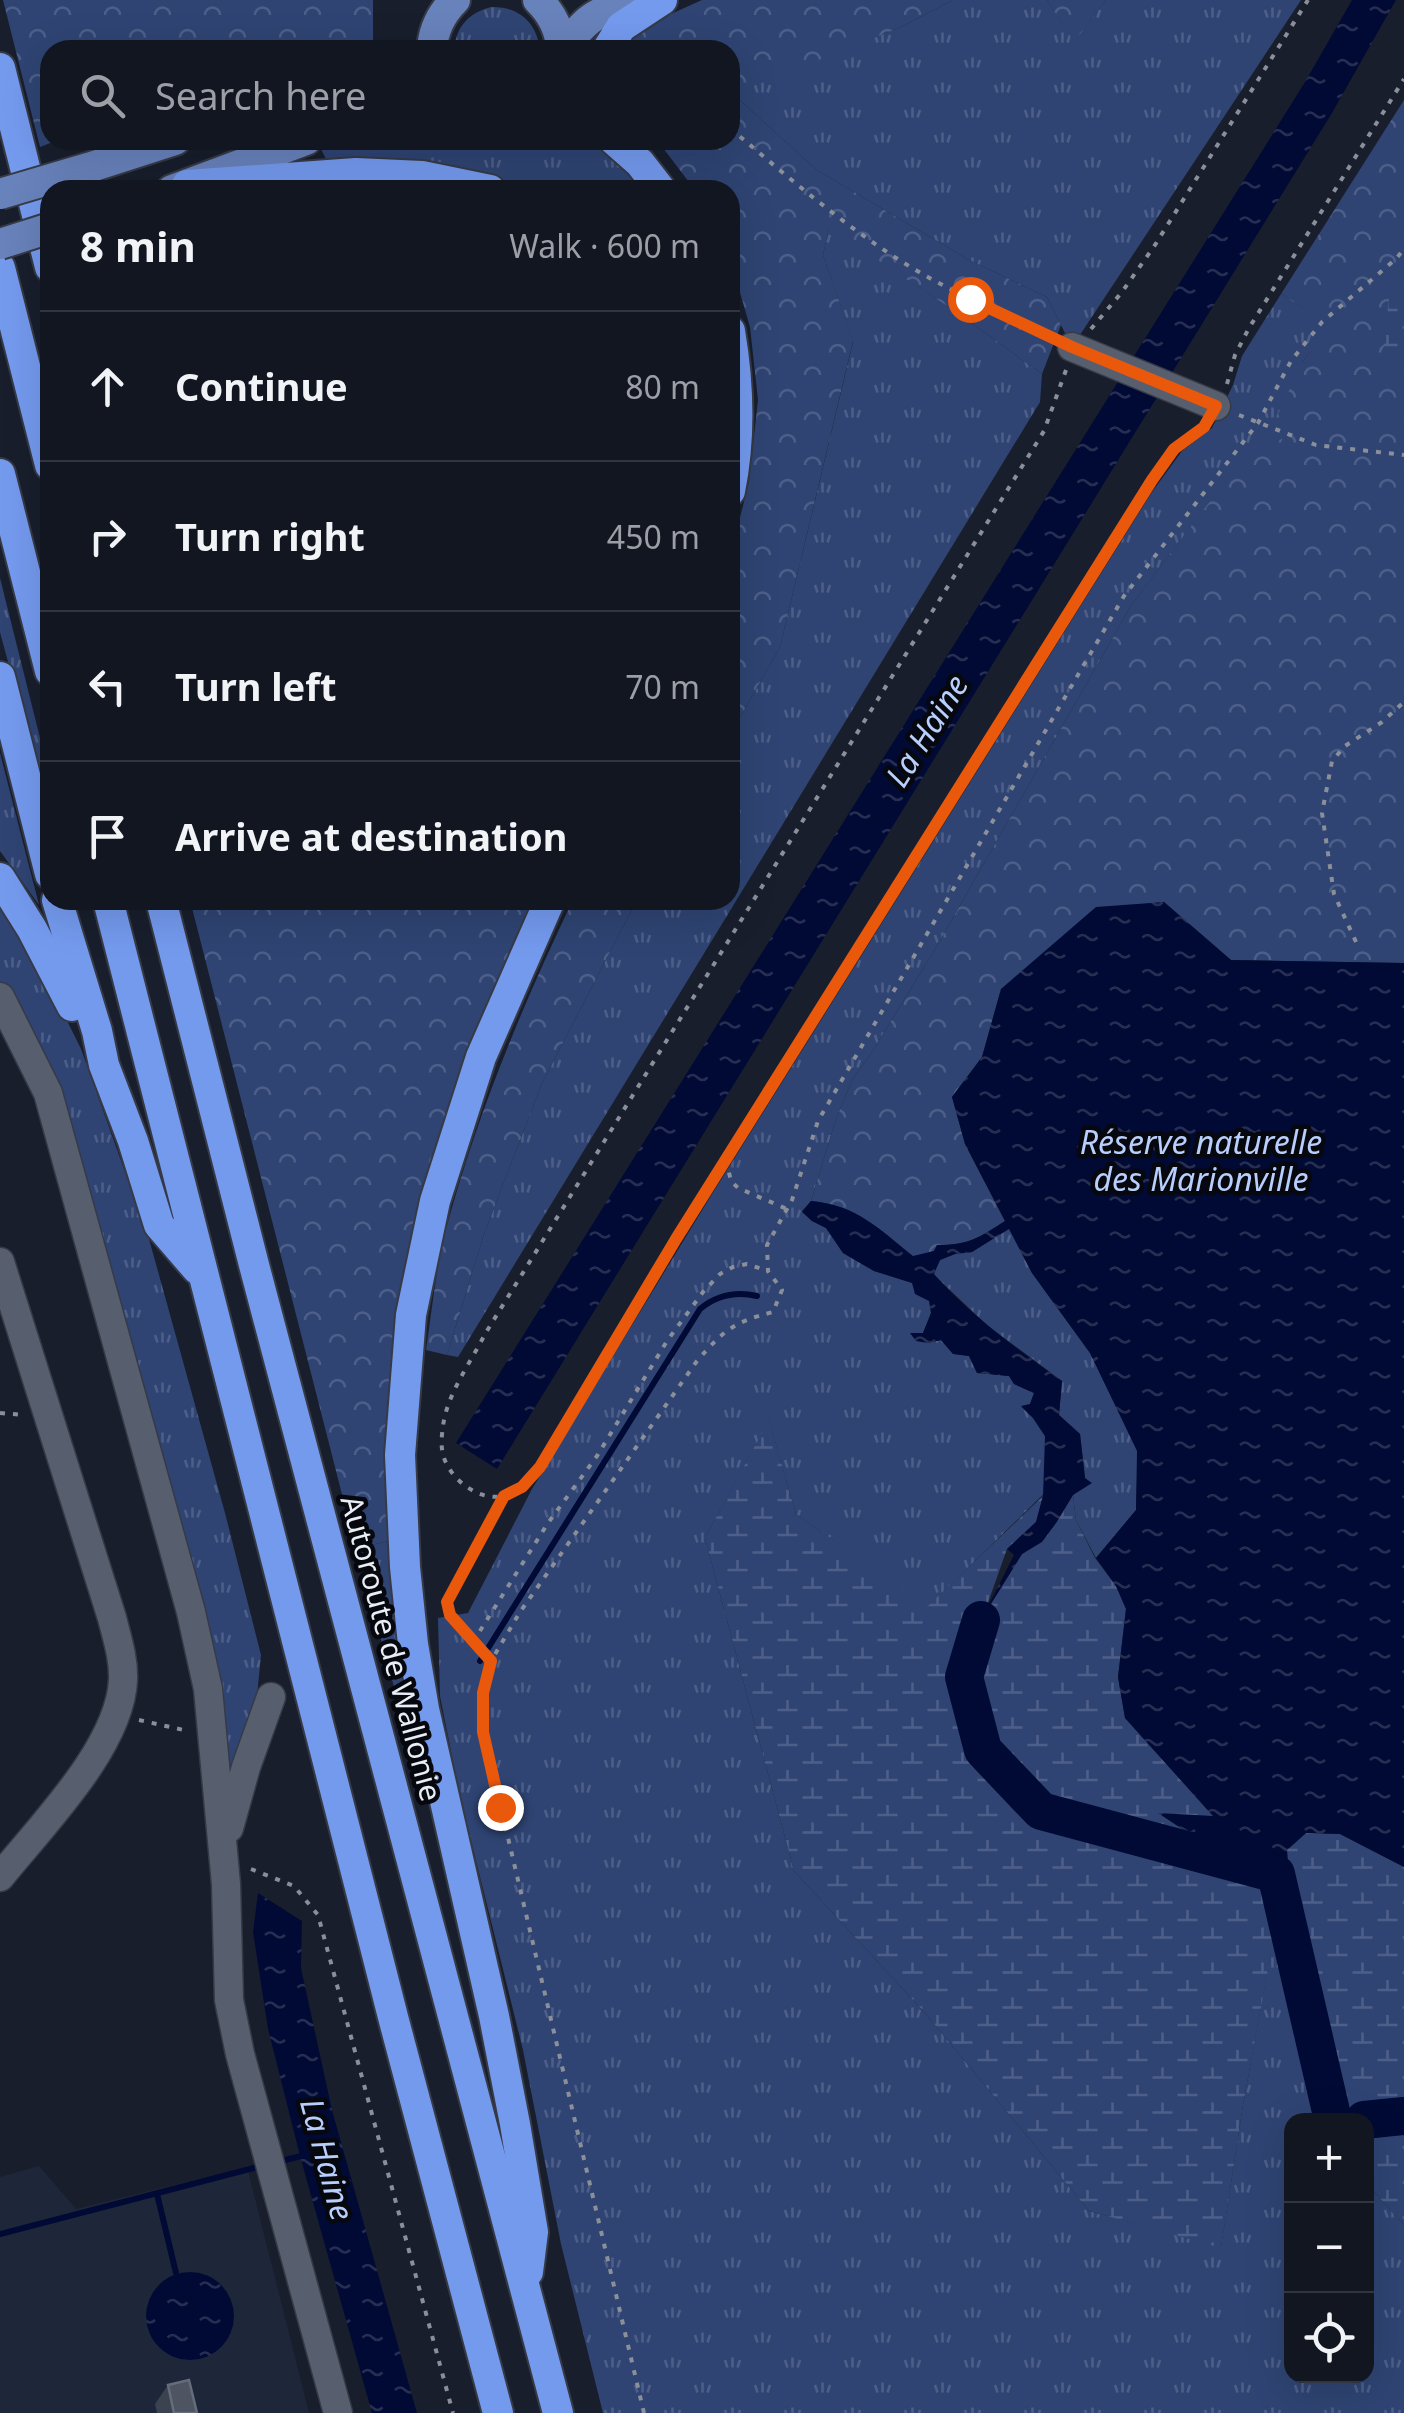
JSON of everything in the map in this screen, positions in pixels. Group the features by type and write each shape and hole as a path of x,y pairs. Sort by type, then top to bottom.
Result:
{"highway":[{"path":"613,40 621,27 662,0"},
{"path":"0,68 40,228"},
{"path":"625,150 655,180"},
{"path":"650,150 662,180"},
{"path":"274,180 356,173 441,180"},
{"path":"0,268 40,426"},
{"path":"0,474 40,632"},
{"path":"0,677 40,835"},
{"path":"0,878 58,976 104,1065"},
{"path":"60,910 104,1065 133,1141 158,1225 202,1275"},
{"path":"111,910 378,1960 498,2413"},
{"name":"Autoroute de Wallonie","path":"164,910 558,2413"},
{"path":"526,2290 533,2232 480,1951 424,1709 405,1567 400,1490 411,1316 435,1202 481,1057 546,910"}],"main road":[{"path":"428,40 455,0"},
{"path":"538,0 554,20 561,40"},
{"path":"570,40 596,13 628,0"},
{"path":"47,180 144,150"},
{"path":"201,180 280,150"},
{"path":"0,194 40,182"},
{"path":"0,244 40,231"}],"street":[{"path":"1083,351 1207,403"},
{"path":"0,996 48,1093 190,1612 208,1689 224,1859 230,2000 240,2054 338,2413"},
{"path":"0,1262 112,1618 123,1679 120,1705 92,1762 0,1877"},
{"path":"224,1859 230,1822 271,1697"}],"path":[{"path":"1308,0 1154,244 1105,313 1057,398 1044,431 485,1334 443,1422 442,1450 449,1470 471,1490 484,1496 504,1496 522,1487 540,1467 726,1160 1152,480 1174,449 1204,427 1207,403 1228,381 1235,355 1249,328 1404,79"},
{"path":"740,136 853,229 896,258 970,299 1083,351"},
{"path":"644,2413 483,1732 483,1693 491,1661 520,1612 696,1361 722,1333 745,1319 772,1312 782,1290 768,1271 767,1245 792,1200 818,1121 1124,596 1258,423 1291,361 1322,322 1398,258 1404,248"},
{"path":"1258,423 1316,445 1404,455"},
{"path":"1356,942 1334,894 1322,814 1332,761 1345,746 1404,702"},
{"path":"726,1160 731,1181 738,1188 787,1209"},
{"path":"473,1642 548,1523 597,1456 667,1340 703,1292 733,1267 746,1264 768,1271"},
{"path":"491,1661 450,1615 447,1602 504,1496"},
{"path":"120,1705 143,1722 205,1736 214,1753"},
{"path":"224,1859 294,1886 318,1915 453,2413"}],"shaded area":[{"path":"39,2166 76,2209 247,2167 309,2413 0,2413 0,2177"}],"green space":[{"path":"3,0 373,0 373,40 40,40 40,147"},
{"path":"702,0 953,0 899,28 740,91 740,40 628,40 651,23"},
{"path":"953,0 1047,0 1074,41 1106,0 1301,0 1072,347 1047,297 969,260 817,170 740,100 740,90 899,28"},
{"path":"1047,0 1106,0 1074,42"},
{"path":"501,7 518,13 531,24 538,40 456,40 465,22 476,13"},
{"path":"740,100 817,170 969,260 1047,297 1061,325 1042,374 829,228 823,255 853,341 780,647 740,717 740,518 749,482 758,400 750,327 740,292 740,180 687,180 665,150 740,150"},
{"path":"1404,100 1404,963 1231,960 1164,902 1001,989 982,1057 952,1097 965,1144 1005,1221 974,1239 937,1245 934,1251 913,1257 854,1213 811,1201 852,1080 934,951 1132,604 1246,454 1291,435 1278,414 1303,361 1332,327 1281,294"},
{"path":"322,150 603,150 634,180 489,180 463,171 327,161"},
{"path":"829,227 1042,374 1040,402 740,894 740,717 780,647 853,342 823,255"},
{"path":"1281,294 1333,327 1303,361 1291,435 1246,455 1132,604 934,951 852,1080 811,1201 802,1211 826,1228 843,1253 874,1271 913,1283 930,1301 931,1313 923,1333 928,1343 941,1340 953,1354 969,1356 977,1373 1009,1376 1014,1384 1034,1393 1030,1404 1022,1407 1045,1436 1046,1450 1062,1476 928,1607 796,1514 769,1421 705,1538 794,1871 925,2013 1089,2211 1221,2247 1281,1896 1330,2113 1284,2113 1284,2383 1374,2383 1374,2192 1404,2225 1404,2413 603,2413 561,2244 523,2050 460,1796 440,1696 438,1618 468,1613 532,1489 712,1194 1152,492 1182,451 1212,428 1242,356"},
{"path":"1404,298 1404,360 1383,352 1389,299"},
{"path":"0,578 40,738 40,782 0,632"},
{"path":"0,753 39,905 0,851"},
{"path":"0,901 45,976 81,1049 149,1239 261,1655 256,1706 225,1809 61,1128 0,986"},
{"path":"193,910 533,910 491,998 443,1122 415,1223 392,1357 386,1453 392,1540 356,1549"},
{"path":"568,910 632,910 542,1083 484,1234 447,1355 426,1350 437,1274 458,1186 486,1103"},
{"path":"632,910 730,910 458,1357 447,1355 484,1234 542,1083"},
{"path":"1009,1228 1032,1273 1090,1353 1138,1451 1136,1510 1096,1558 1076,1520 1073,1495 1085,1478 1080,1434 1059,1415 1062,1381 988,1326 933,1274 940,1260 972,1252"},
{"path":"769,1420 796,1514 928,1606 1043,1496 1036,1522 1007,1549 984,1614 1022,1554 1042,1541 1073,1495 1076,1520 1126,1609 1118,1677 1125,1718 1214,1817 1160,1814 1232,1862 1288,1877 1287,1850 1306,1833 1340,1834 1404,1867 1404,2225 1374,2192 1374,2113 1330,2113 1281,1899 1221,2248 1089,2211 925,2013 794,1871 705,1538"},
{"path":"392,1540 425,1763 415,1763 356,1549"}],"water":[{"name":"La Haine","path":"1352,0 1396,0 1332,113 497,1469 456,1443 1305,82"},
{"name":"Réserve naturelle des Marionville","path":"1164,902 1231,960 1404,963 1404,1867 1340,1834 1306,1833 1287,1850 1289,1877 1234,1863 1158,1813 1213,1816 1125,1718 1118,1677 1126,1609 1116,1586 1096,1558 1136,1510 1137,1451 1090,1353 1032,1273 1009,1229 972,1252 940,1260 934,1274 963,1304 1062,1381 1059,1415 1080,1434 1085,1478 1092,1483 1073,1495 1042,1542 1022,1554 981,1620 1014,1555 1007,1549 1036,1522 1043,1496 1045,1436 1021,1406 1030,1404 1034,1393 1014,1384 1009,1376 977,1373 969,1356 953,1354 941,1340 916,1341 910,1333 923,1333 931,1313 929,1301 915,1294 912,1283 874,1271 843,1253 826,1228 802,1212 811,1201 842,1207 878,1228 913,1256 934,1251 937,1245 973,1239 1005,1221 965,1144 952,1097 982,1057 1001,989 1096,907"},
{"name":"La Haine","path":"258,1893 302,1921 301,1968 332,2110 417,2413 372,2413 268,2029 253,1932"},
{"path":"190,2272 207,2275 221,2285 231,2299 231,2333 221,2347 207,2357 190,2360 173,2357 159,2347 149,2333 146,2316 149,2299 159,2285 173,2275"}],"building":[{"path":"189,2380 197,2413 174,2413 168,2385"}],"waterway":[{"path":"480,1661 700,1309 727,1295 757,1296"},
{"path":"981,1620 964,1677 983,1750 1041,1811 1276,1874 1331,2113"},
{"path":"1374,2119 1404,2116"},
{"name":"La Haine","path":"277,2162 309,2154"},
{"path":"0,2234 265,2165"},
{"path":"157,2194 176,2273"}],"route":[{"path":"500,1807 483,1732 483,1693 491,1661 450,1615 447,1602 504,1496 522,1487 540,1467 676,1239 1152,480 1174,449 1204,427 1216,406 1072,347 970,299"}]}
